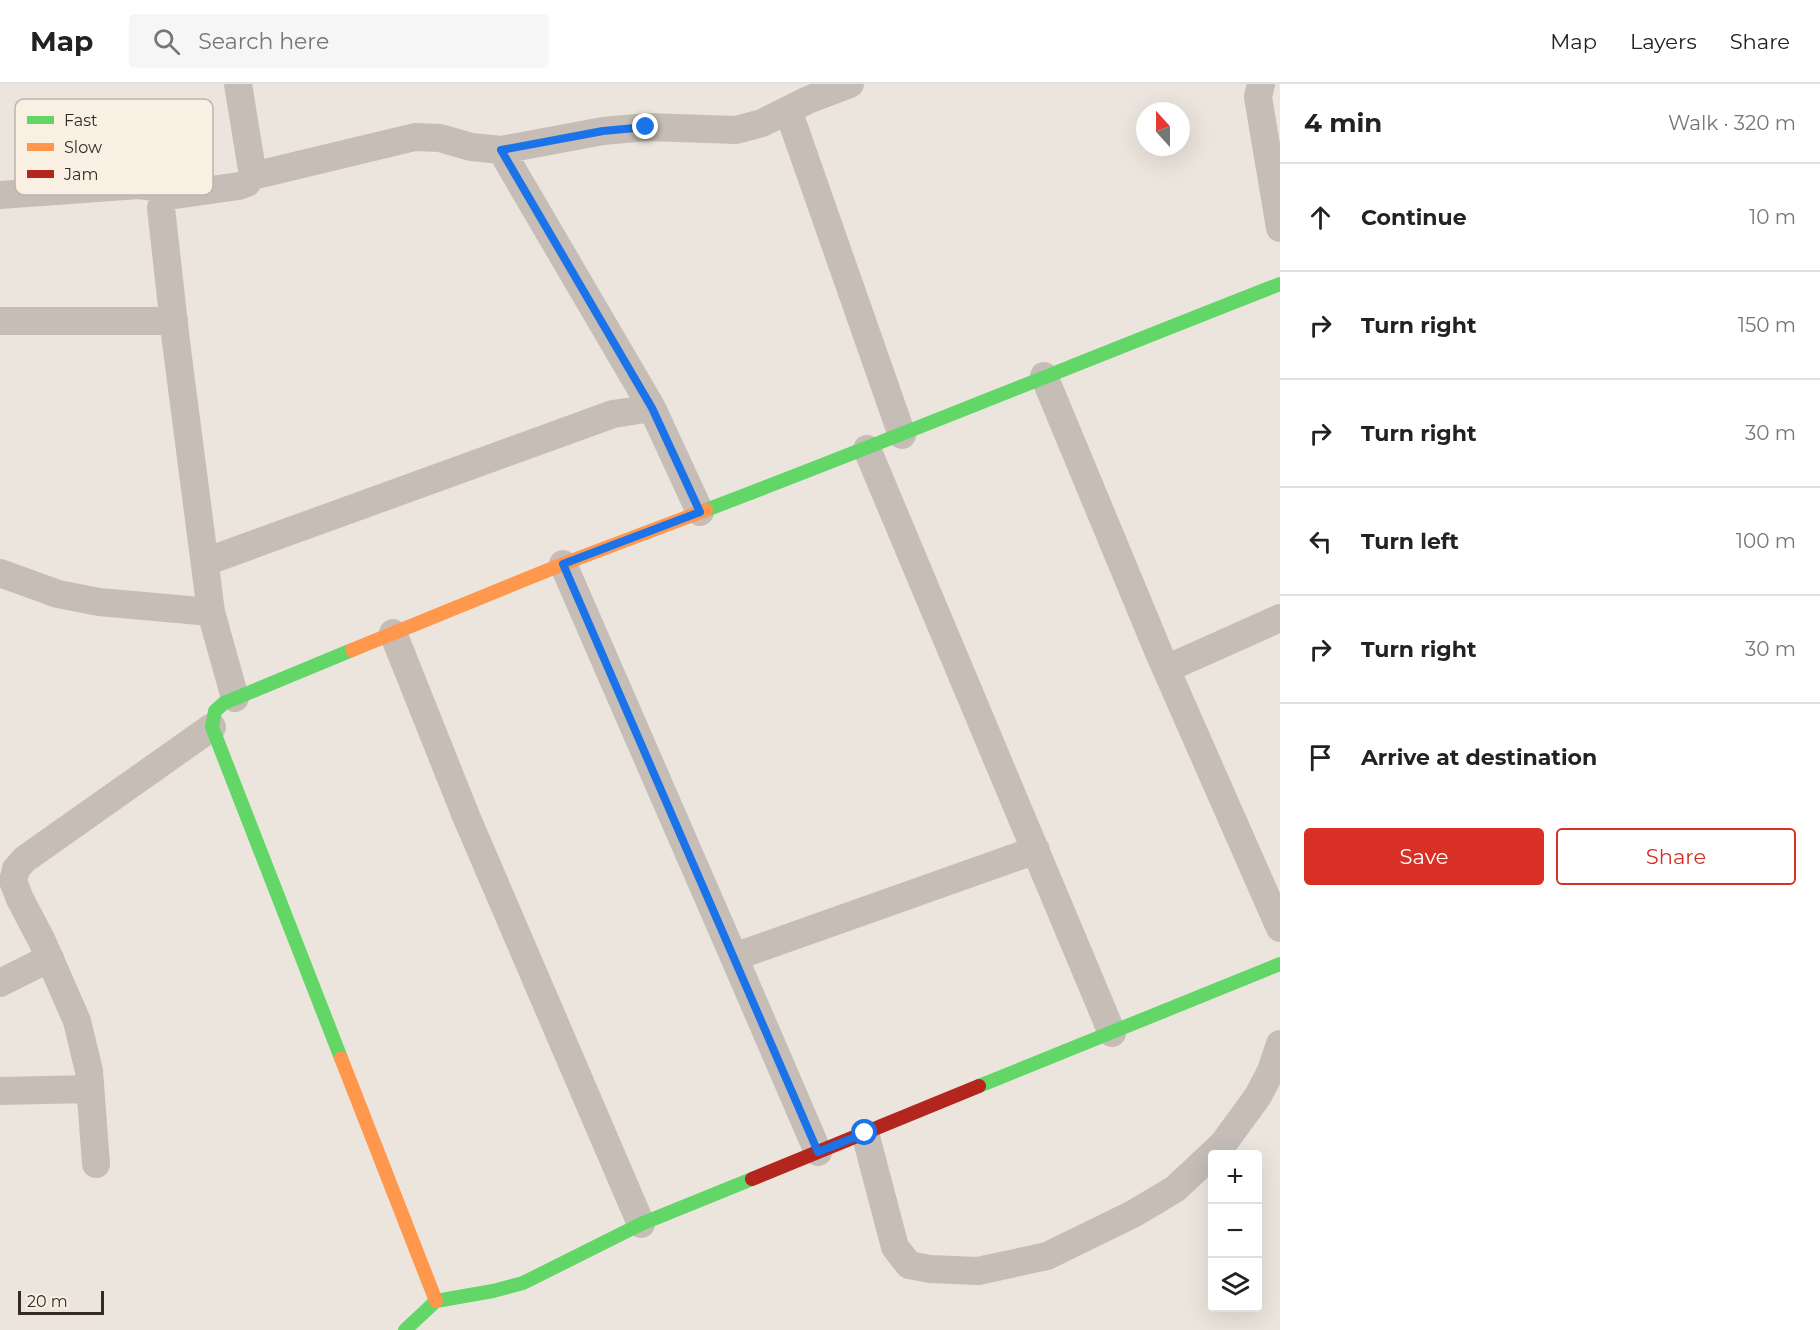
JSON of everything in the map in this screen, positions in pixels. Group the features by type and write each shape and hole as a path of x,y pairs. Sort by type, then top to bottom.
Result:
{"street":[{"path":"238,84 253,176"},
{"path":"213,190 247,183 253,176 415,137 440,138 471,147 501,150 603,131 646,127 736,130 762,123 808,100 850,84"},
{"path":"1261,84 1258,98 1280,228"},
{"path":"788,110 902,435"},
{"path":"501,150 652,408 700,512"},
{"path":"0,195 15,194"},
{"path":"175,195 163,200 161,208 174,321 211,612 234,698"},
{"path":"436,1301 212,727 214,712 222,703 563,564 867,450 1044,376 1280,284"},
{"path":"0,321 174,321"},
{"path":"1044,376 1166,669 1280,928"},
{"path":"205,562 613,414 652,408"},
{"path":"867,450 1112,1033"},
{"path":"563,564 818,1152"},
{"path":"0,573 58,594 89,600 211,612"},
{"path":"1166,669 1280,618"},
{"path":"393,633 471,827 641,1224"},
{"path":"96,1164 88,1071 77,1021 50,958 13,882 16,869 25,859 212,727"},
{"path":"734,957 1036,850"},
{"path":"0,983 50,958"},
{"path":"405,1330 436,1301 523,1283 641,1224 1280,964"},
{"path":"865,1133 895,1246 909,1265 930,1269 978,1271 1047,1256 1132,1214 1175,1188 1223,1144 1258,1096 1271,1071 1280,1044"},
{"path":"0,1091 90,1089"}],"traffic: fast":[{"path":"706,510 1280,284"},
{"path":"341,1058 212,727 215,711 224,703 352,650"},
{"path":"979,1086 1280,964"},
{"path":"405,1330 436,1301 523,1283 641,1224 752,1179"}],"traffic: slow":[{"path":"352,650 563,564 706,510"},
{"path":"341,1058 436,1301"}],"traffic: jam":[{"path":"752,1179 979,1086"}],"route":[{"path":"646,127 603,131 501,150 652,408 700,512 563,564 818,1152 865,1133"}]}
